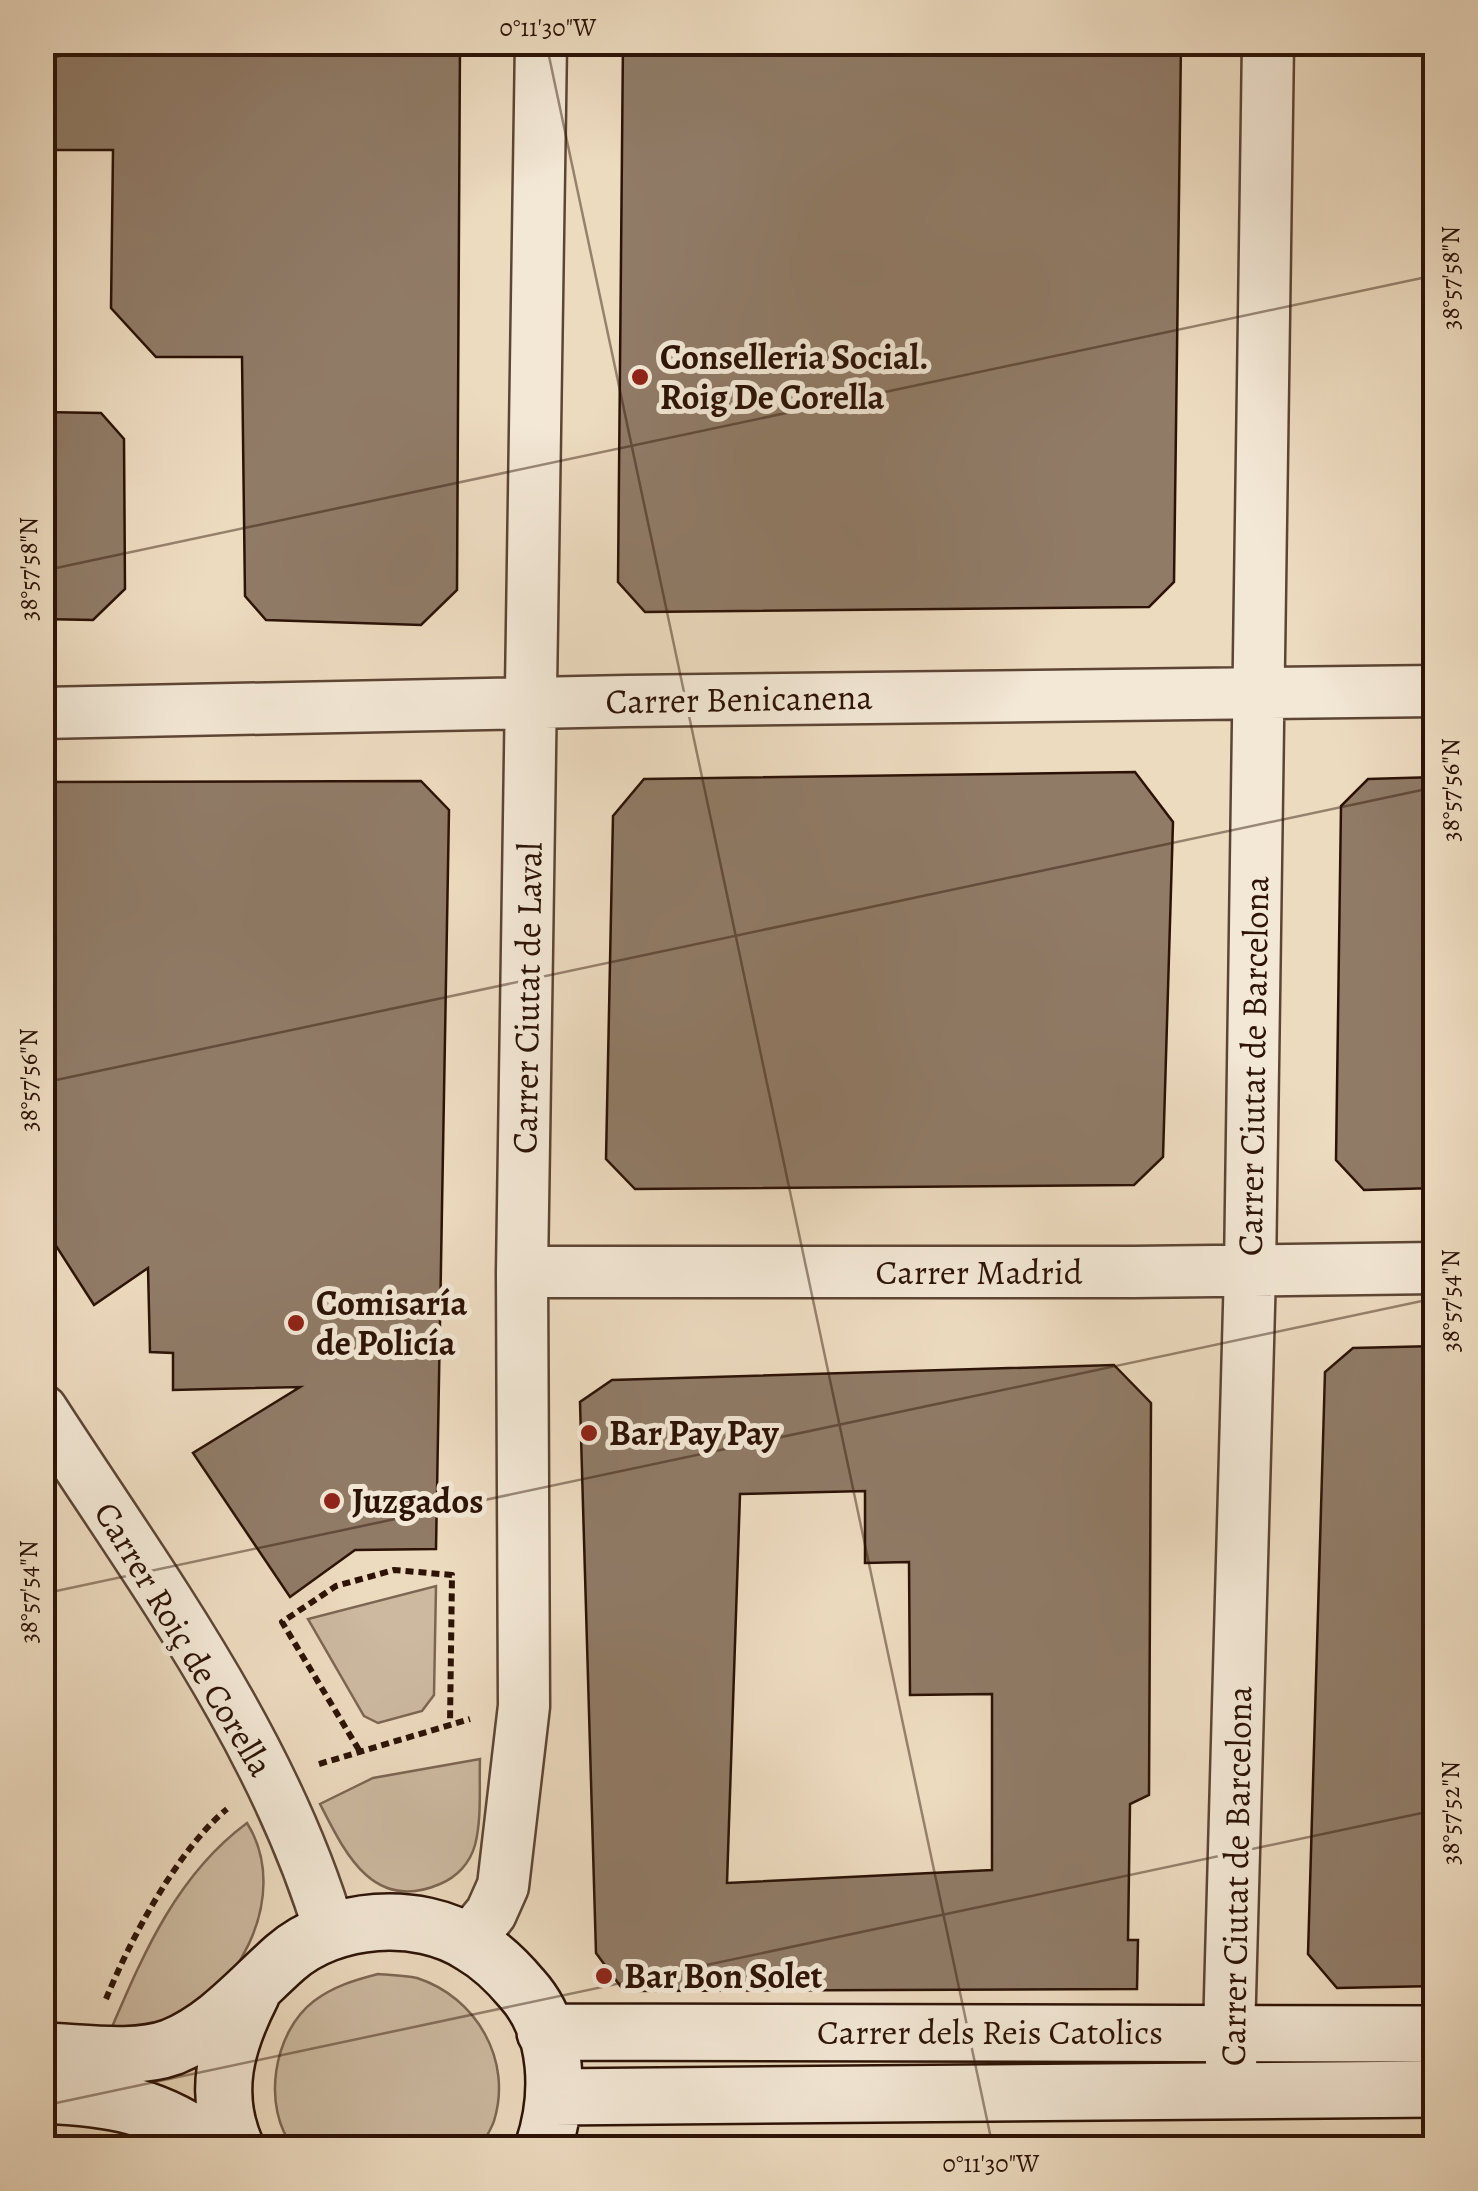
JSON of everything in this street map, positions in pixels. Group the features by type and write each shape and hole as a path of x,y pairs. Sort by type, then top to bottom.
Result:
{"street":[{"name":"Carrer Ciutat de Laval","path":"468,1941 491,1912 503,1886 524,1706 522,1272 541,42"},
{"name":"Carrer Ciutat de Barcelona","path":"1232,2089 1229,2033 1250,1272 1268,42"},
{"name":"Carrer Benicanena","path":"42,712 1436,691"},
{"name":"Carrer Madrid","path":"522,1272 1250,1272 1436,1268"},
{"name":"Carrer Roiç de Corella","path":"42,1410 233,1708 272,1782 318,1890 330,1932"},
{"path":"69,2051 133,2053 168,2048 201,2032 254,1990 288,1956 330,1932 376,1922 424,1925 468,1941 501,1965 528,1995 546,2032 554,2070 548,2123"},
{"path":"236,2148 228,2130 222,2082 231,2034 254,1990"},
{"name":"Carrer dels Reis Catolics","path":"546,2032 1436,2034"},
{"name":"Carrer dels Reis Catolics","path":"548,2123 1232,2089 1436,2089"},
{"path":"42,2095 130,2103 169,2118 214,2148"}],"path":[{"path":"359,1750 282,1622 336,1586 394,1570 452,1575 450,1723"},
{"path":"69,2051 100,2016 118,1970 146,1917 186,1855 223,1811 272,1782 359,1750 524,1706"}],"shaded area":[{"path":"436,1586 434,1695 422,1711 378,1723 364,1716 308,1619"},
{"path":"480,1759 479,1824 470,1858 452,1877 417,1891 396,1891 364,1873 340,1841 320,1804 373,1778"},
{"path":"247,1823 260,1852 263,1882 260,1913 233,1972 186,2016 158,2029 112,2027 166,1915 201,1866"},
{"path":"378,1974 417,1978 438,1987 457,2000 485,2034 494,2054 499,2098 494,2121 480,2148 294,2148 284,2131 277,2113 276,2071 289,2031 314,2001 345,1984"},
{"path":"1436,2144 1435,2148 767,2148"}],"building":[{"path":"42,42 460,42 457,590 421,625 266,620 245,596 242,357 156,357 111,308 113,150 42,150"},
{"path":"623,42 1181,42 1174,582 1149,607 645,612 618,582"},
{"path":"42,412 101,413 124,439 125,589 93,620 42,619"},
{"path":"1135,772 1173,822 1163,1157 1134,1185 635,1189 606,1159 613,816 644,779"},
{"path":"1436,777 1436,1188 1364,1190 1336,1160 1341,806 1368,779"},
{"path":"421,781 449,810 436,1549 355,1550 290,1597 193,1453 300,1387 173,1390 173,1353 150,1352 148,1268 94,1305 42,1224 42,782"},
{"path":"1436,1346 1436,1986 1337,1988 1308,1954 1325,1372 1353,1348"},
{"path":"1114,1365 1151,1403 1149,1795 1130,1804 1128,1940 1138,1940 1137,1989 624,1991 596,1953 580,1402 612,1380","holes":["865,1491 865,1563 909,1562 910,1695 992,1694 992,1870 727,1883 740,1494"]}],"place":[{"name":"Conselleria Social. Roig De Corella","path":"640,377"},
{"name":"Comisaría de Policía","path":"296,1323"},
{"name":"Bar Pay Pay","path":"589,1433"},
{"name":"Juzgados","path":"332,1501"},
{"name":"Bar Bon Solet","path":"604,1976"}]}
